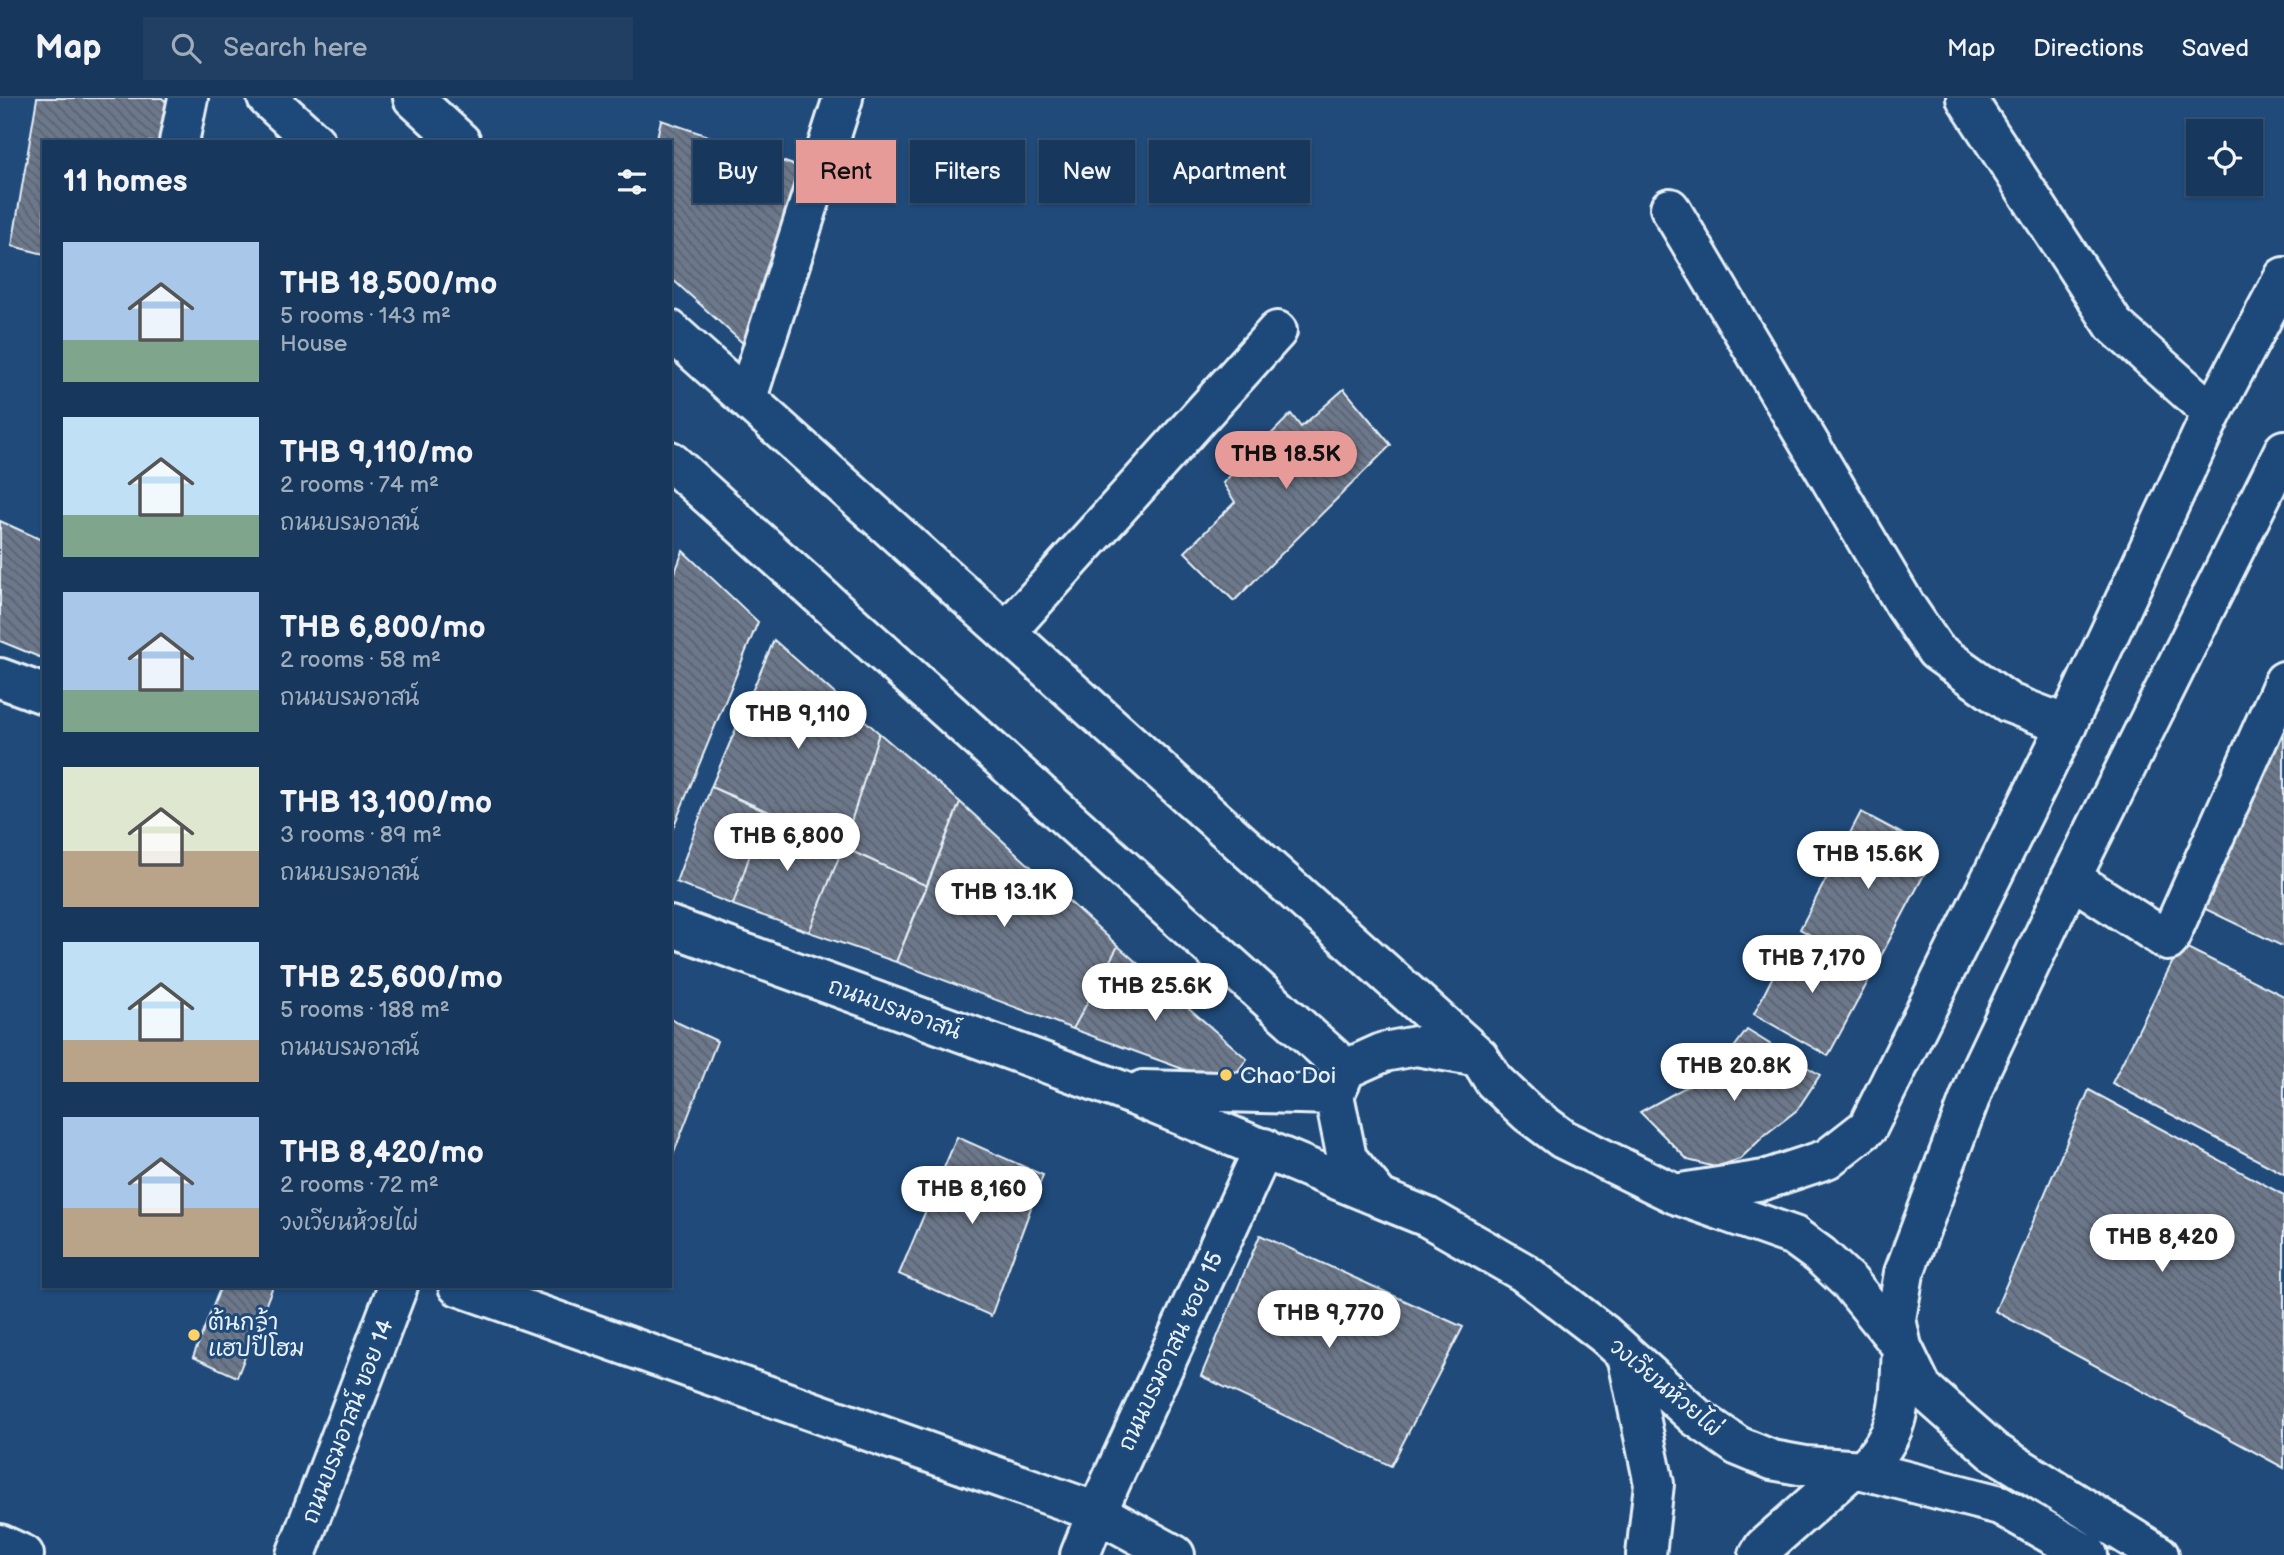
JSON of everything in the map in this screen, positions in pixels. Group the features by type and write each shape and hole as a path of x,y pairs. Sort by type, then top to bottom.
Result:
{"main road":[{"path":"179,140 188,98"},
{"path":"267,98 313,140"},
{"path":"412,98 459,140"},
{"path":"747,398 843,98"},
{"path":"1966,98 2114,325 2212,413"},
{"path":"1670,208 1905,605 1936,651 2009,704 2067,725"},
{"path":"1675,1194 1764,1180 1827,1158 1868,1127 2067,725 2212,413 2284,277"},
{"path":"1006,632 1277,331"},
{"path":"672,332 1479,1057 1494,1081 1528,1113 1563,1139 1675,1194 1794,1237 1850,1283 1902,1347 1922,1388 1993,1451 2159,1555"},
{"path":"1759,1555 1765,1547 1882,1452 1898,1416 1902,1347 1896,1318 1904,1272 1982,1066 2071,878 2284,450"},
{"path":"672,463 1340,1082 1384,1052 1416,1046 1479,1057"},
{"path":"0,678 42,693"},
{"path":"2071,878 2168,941 2284,681"},
{"name":"ถนนบรมอาสน์","path":"672,927 1120,1090 1380,1198"},
{"name":"ถนนบรมอาสน์","path":"1120,1090 1340,1082"},
{"name":"วงเวียนห้วยไผ่","path":"1340,1082 1347,1158 1380,1198 1427,1217 1522,1272 1604,1334 1696,1417 1738,1446 1772,1460 1856,1471 2000,1505 2088,1555"},
{"name":"ถนนบรมอาสน ซอย 15","path":"1080,1555 1097,1512 1264,1148"},
{"name":"ถนนบรมอาสน์ ฃอย 14","path":"296,1555 397,1288"},
{"path":"464,1288 1097,1512 1175,1555"},
{"path":"1627,1355 1654,1484 1646,1555"},
{"path":"0,1544 24,1555"}],"building":[{"path":"37,98 162,98 173,108 167,140 42,140 42,254 12,246"},
{"path":"661,120 720,140 693,140 693,203 782,203 782,161 796,166 796,197 747,347 672,279 672,140 656,140"},
{"path":"1344,389 1391,445 1234,601 1185,552 1235,502 1223,483 1291,414 1301,427"},
{"path":"0,521 42,540 42,658 0,641"},
{"path":"683,551 758,622 672,830 672,581"},
{"path":"774,640 879,733 843,847 711,787"},
{"path":"2284,717 2284,947 2193,903"},
{"path":"879,733 960,802 927,886 843,847"},
{"path":"711,787 765,810 733,905 676,882"},
{"path":"960,802 1118,946 1073,1029 896,962"},
{"path":"765,810 843,847 809,932 733,905"},
{"path":"1861,812 1936,852 1873,971 1800,929"},
{"path":"843,847 927,886 896,962 809,932"},
{"path":"1793,936 1871,976 1828,1056 1754,1014"},
{"path":"2181,945 2284,996 2284,1174 2112,1083"},
{"path":"1118,946 1247,1059 1227,1085 1073,1029"},
{"path":"672,1020 717,1041 672,1158"},
{"path":"1747,1030 1820,1075 1797,1110 1740,1159 1715,1167 1688,1160 1640,1112 1717,1070"},
{"path":"2089,1090 2284,1195 2284,1468 1995,1311"},
{"path":"957,1137 1043,1175 991,1316 899,1274"},
{"path":"1260,1235 1463,1327 1391,1466 1201,1376"},
{"path":"220,1288 272,1288 237,1377 193,1357"}],"place":[{"name":"Chao Doi","path":"1226,1075"},
{"name":"ต้นกล้า แฮปปี้โฮม","path":"194,1335"}]}
